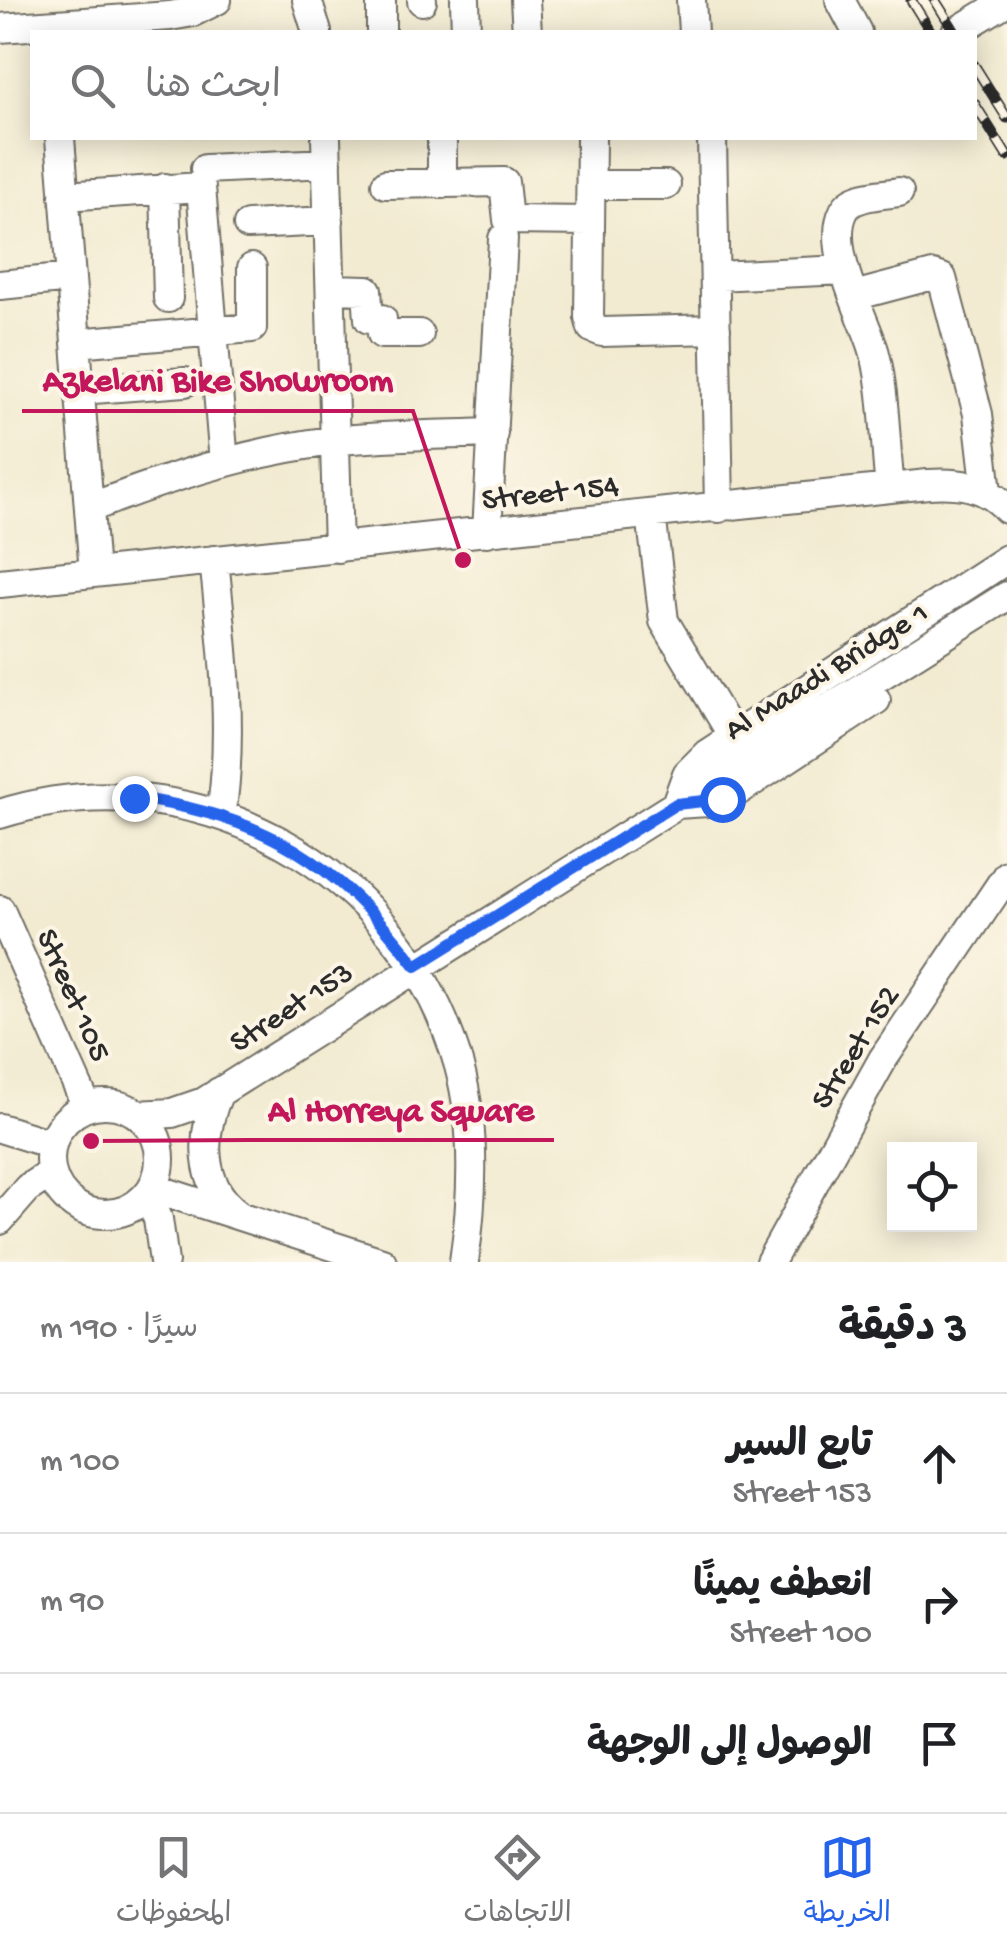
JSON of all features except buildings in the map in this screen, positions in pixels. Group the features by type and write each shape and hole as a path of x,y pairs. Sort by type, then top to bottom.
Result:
{"street":[{"path":"0,28 51,19 180,24 217,0"},
{"path":"308,0 317,30"},
{"path":"381,0 381,30"},
{"path":"464,0 466,30"},
{"path":"525,0 527,30"},
{"path":"690,0 694,30"},
{"path":"840,0 856,30"},
{"path":"959,30 1007,1"},
{"path":"60,140 94,573"},
{"path":"442,140 442,184"},
{"path":"592,140 589,317 596,332 716,329"},
{"path":"712,140 719,508"},
{"path":"64,196 198,185 203,179 327,150 338,548"},
{"path":"203,179 224,463"},
{"path":"386,184 504,182 508,220 590,220"},
{"path":"591,185 666,185"},
{"path":"165,188 168,298"},
{"path":"890,488 876,356 850,283 841,236 844,211 856,200 899,192"},
{"path":"248,225 329,221"},
{"path":"487,532 504,239"},
{"path":"76,343 254,326 252,268"},
{"path":"715,276 850,283 934,274 944,280 997,501"},
{"path":"0,284 71,278"},
{"path":"331,289 368,290 368,318 382,319 382,334 420,334"},
{"path":"80,390 185,382"},
{"path":"90,508 224,463 335,441 494,433"},
{"name":"Street 154","path":"0,582 949,483 997,501"},
{"path":"651,514 664,622 734,736"},
{"name":"Street 153","path":"678,803 687,774 696,763 1007,559"},
{"path":"214,560 229,711 229,746 220,815"},
{"name":"Al Maadi Bridge 1","path":"678,803 1007,596"},
{"name":"Street 153","path":"138,1115 189,1108 219,1092 678,803 708,802 734,793 1007,615"},
{"path":"0,814 90,798 149,800 220,815 267,834 351,890 386,926 416,966 441,1015 459,1067 469,1122 470,1195 464,1262"},
{"name":"Street 152","path":"770,1262 883,1059 1007,875"},
{"name":"Street 105","path":"0,910 88,1107"},
{"path":"219,1092 206,1130 208,1168 225,1204 239,1215"},
{"path":"114,1105 138,1115 156,1136 160,1149 161,1162 150,1191 135,1206 119,1213 84,1211 70,1202 51,1173 51,1144 65,1121 88,1107 114,1105"},
{"path":"0,1128 51,1144"},
{"path":"0,1220 28,1188 51,1173"},
{"path":"150,1191 239,1215 382,1262"},
{"path":"150,1191 164,1262"}],"railway":[{"path":"911,0 930,30"},
{"path":"935,0 954,30"},
{"path":"977,70 1007,118"},
{"path":"977,108 1007,156"}],"place":[{"name":"Azkelani Bike Showroom","path":"463,560"},
{"name":"Al Horreya Square","path":"91,1141"}],"route":[{"path":"134,798 220,815 267,834 311,859 351,890 386,926 416,966 676,804 722,799"}]}
